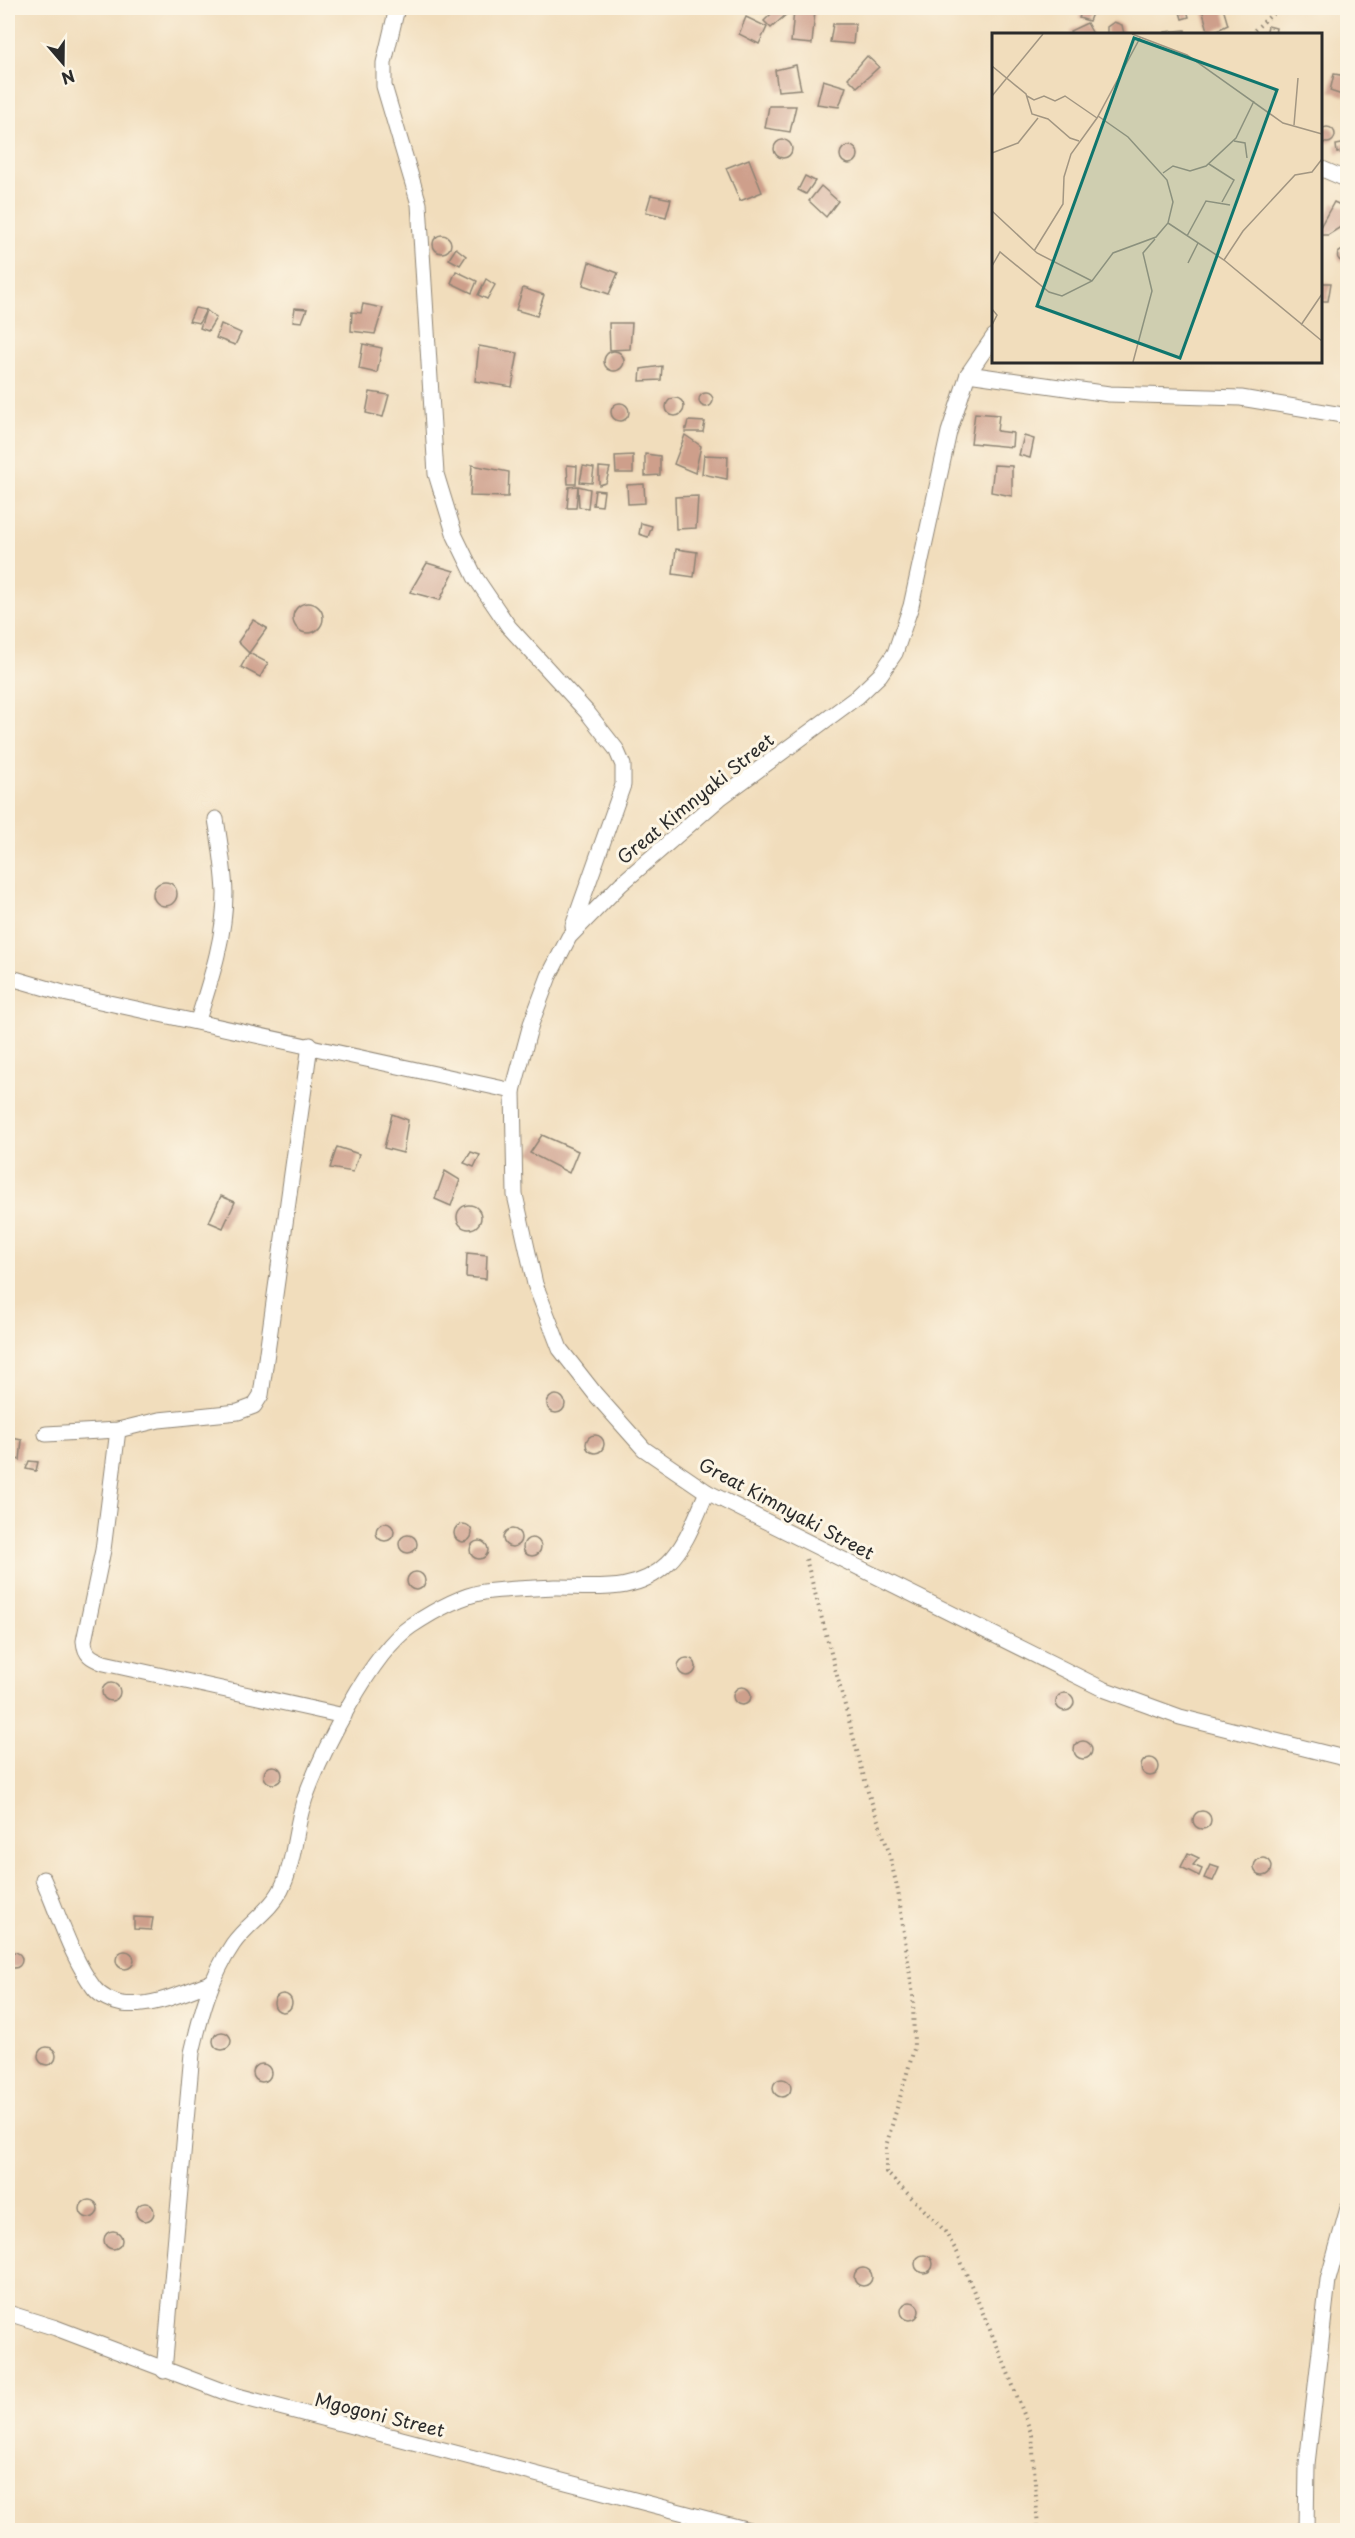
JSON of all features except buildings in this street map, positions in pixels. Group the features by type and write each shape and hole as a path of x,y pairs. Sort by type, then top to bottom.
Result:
{"street":[{"path":"397,8 384,63 384,86 418,204 436,474 455,536 476,577 509,627 586,712 616,749 623,765 623,785 569,937"},
{"path":"1322,169 1347,180"},
{"name":"Great Kimnyaki Street","path":"992,338 968,374 949,432 911,606 895,653 880,675 857,697 675,835 592,911 569,937 549,976 531,1024 513,1091 515,1195 535,1284 560,1348 596,1395 644,1449 707,1492 1093,1684 1143,1705 1347,1759"},
{"path":"968,374 1110,394 1241,398 1347,416"},
{"path":"198,1020 219,947 223,917 225,894 216,819"},
{"path":"8,977 63,993 198,1020 513,1091"},
{"path":"46,1434 118,1430 159,1420 238,1412 254,1406 261,1395 310,1045"},
{"path":"118,1430 103,1550 84,1641 85,1651 91,1658 104,1663 344,1716"},
{"path":"164,2370 192,2053 212,1982 233,1944 281,1889 305,1799 344,1716 380,1659 408,1628 440,1608 483,1592 557,1587 606,1589 643,1581 668,1563 682,1544 707,1492"},
{"path":"44,1879 82,1968 95,1990 110,2001 124,2004 167,1998 212,1982"},
{"path":"1306,2530 1307,2464 1328,2280 1347,2208"},
{"name":"Mgogoni Street","path":"8,2313 56,2328 230,2394 302,2415 571,2482 750,2530"}],"path":[{"path":"1251,33 1270,16 1285,8"},
{"path":"801,1538 868,1792 888,1848 898,1891 913,1996 914,2049 886,2146 886,2172 944,2230 957,2252 1032,2435 1038,2530"}]}
